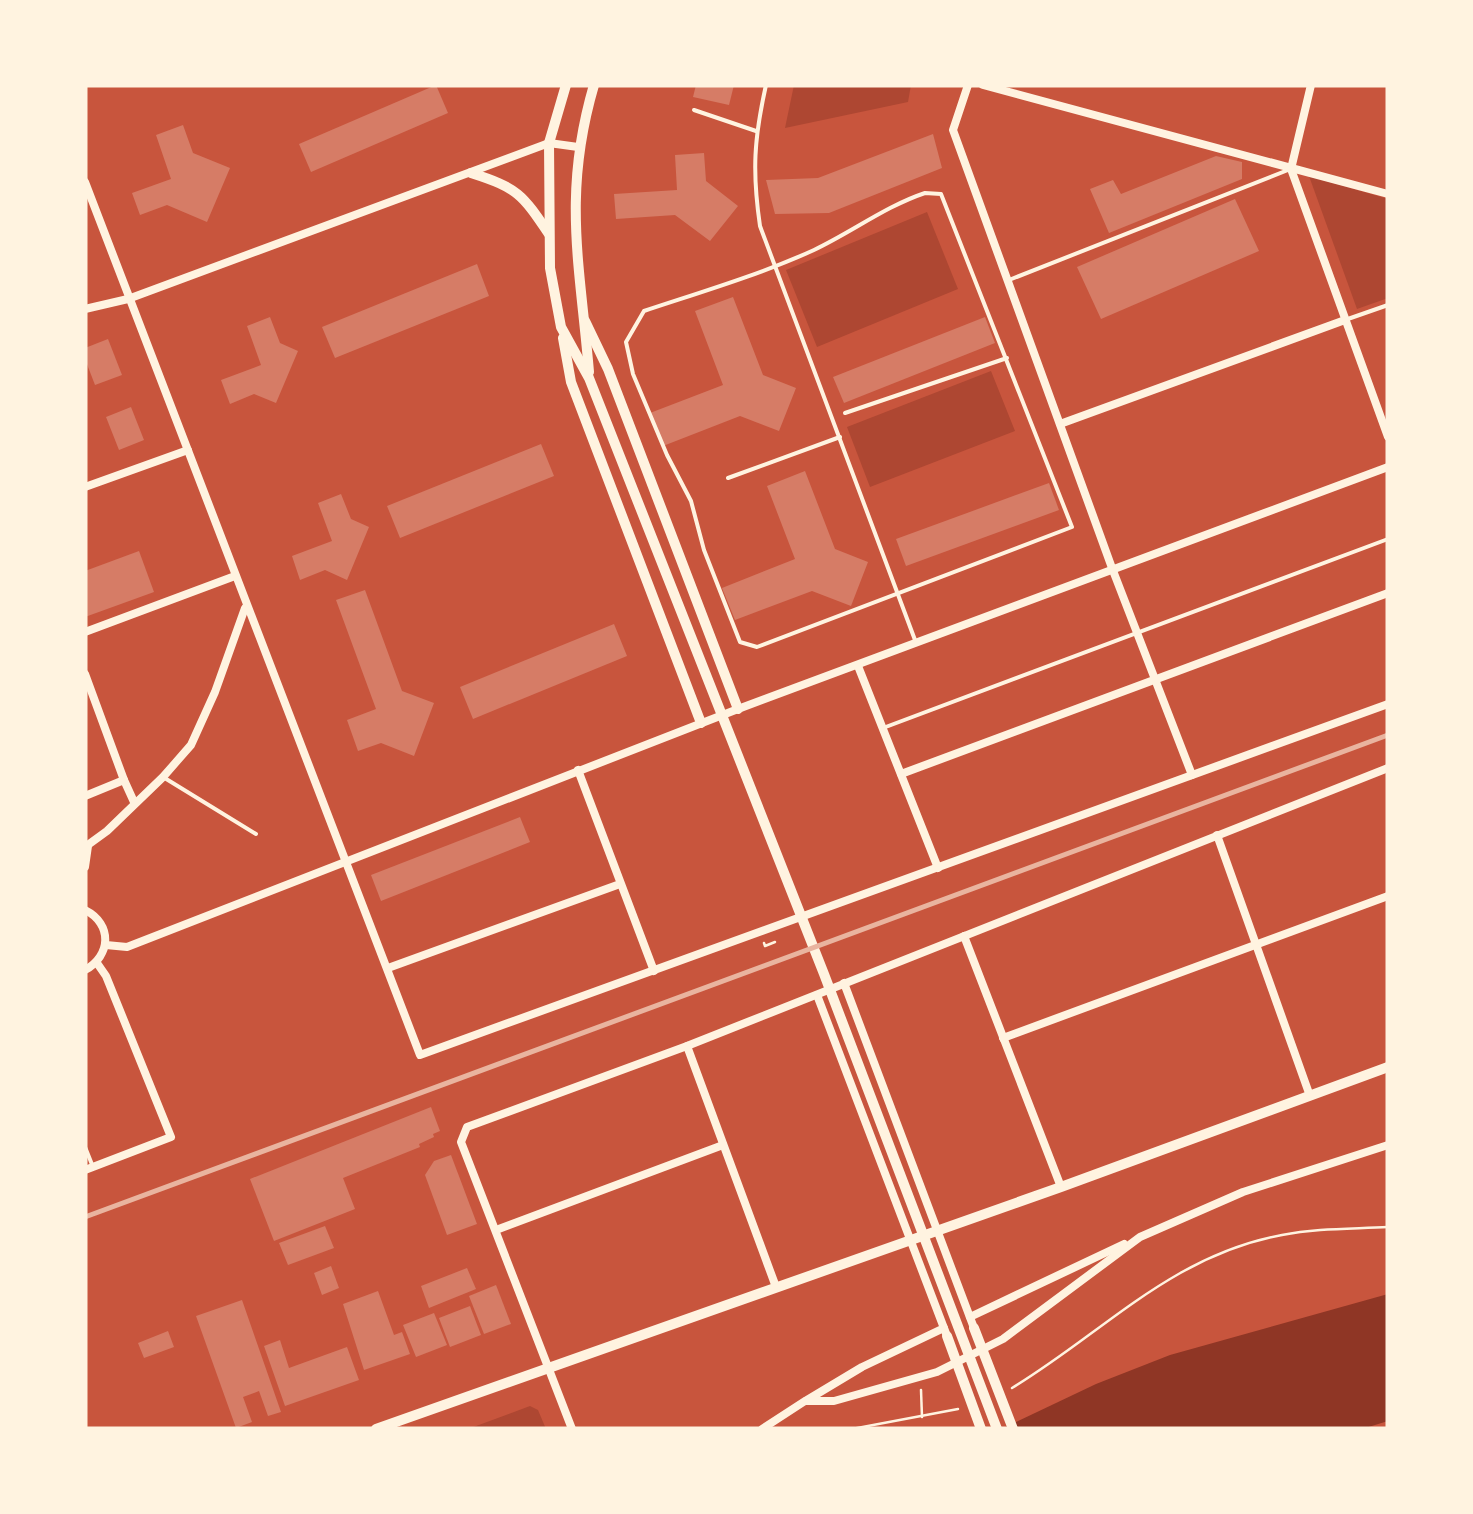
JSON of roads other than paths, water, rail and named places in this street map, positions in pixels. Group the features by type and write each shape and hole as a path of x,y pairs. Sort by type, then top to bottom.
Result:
{"street":[{"path":"566,85 549,143 549,234 550,268 570,382 701,724"},
{"path":"594,85 578,147 574,181 574,253 590,378 997,1429"},
{"path":"968,85 953,130 1112,568 1192,775"},
{"path":"982,85 1388,194"},
{"path":"1311,85 1291,168 1388,438"},
{"path":"85,309 128,298 549,143 578,147"},
{"path":"471,173 506,184 523,196 549,234"},
{"path":"85,182 420,1056 1388,704"},
{"path":"584,320 608,369 738,709"},
{"path":"1060,424 1346,320"},
{"path":"561,327 590,378"},
{"path":"85,487 188,450"},
{"path":"106,945 127,947 738,709 1388,467"},
{"path":"85,632 235,576"},
{"path":"901,774 1388,594"},
{"path":"85,868 86,847 163,777 197,734 246,606"},
{"path":"858,666 938,868"},
{"path":"85,674 134,802"},
{"path":"572,1429 461,1142 467,1127 687,1046 1388,768"},
{"path":"578,770 654,971"},
{"path":"85,796 124,780"},
{"path":"1216,835 1310,1096"},
{"path":"388,968 620,884"},
{"path":"1003,1038 1388,896"},
{"path":"85,910 100,921 106,945 97,962 85,970"},
{"path":"964,936 1061,1187"},
{"path":"89,1168 171,1137 97,962"},
{"path":"844,984 1013,1429"},
{"path":"816,994 982,1429"},
{"path":"687,1046 776,1287"},
{"path":"376,1429 1388,1067"},
{"path":"496,1230 724,1145"},
{"path":"972,1322 1140,1237 1243,1192 1388,1145"},
{"path":"805,1400 834,1402 937,1372 1003,1339 1140,1237"},
{"path":"762,1429 862,1366 946,1332"}],"lane":[{"path":"766,85 756,131 753,174 757,209 774,268 916,643"},
{"path":"694,110 756,131"},
{"path":"1009,280 1291,168"},
{"path":"925,192 941,194 1072,527 756,647 740,642 704,550 691,501 633,374 626,342 644,311 774,268 845,235 905,199 925,192"},
{"path":"1346,320 1388,305"},
{"path":"844,413 1007,358"},
{"path":"728,478 840,436"},
{"path":"883,728 1388,539"},
{"path":"163,777 256,834"},
{"path":"85,1147 89,1168"}],"railway":[{"path":"85,1217 1388,735"}]}
